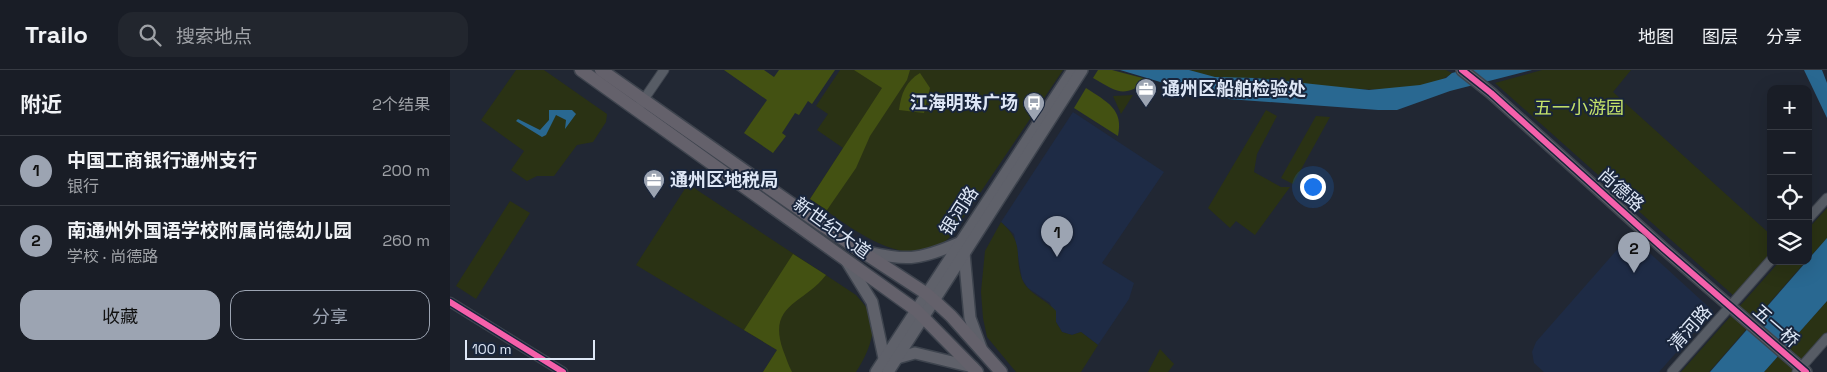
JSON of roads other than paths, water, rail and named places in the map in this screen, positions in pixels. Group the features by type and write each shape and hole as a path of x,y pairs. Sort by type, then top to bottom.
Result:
{"main road":[{"name":"新世纪大道","path":"580,70 680,127 930,298 951,316 1001,372"},
{"name":"新世纪大道","path":"601,70 640,105 920,313 975,370"},
{"name":"银河路","path":"876,372 884,358 930,298 1073,70"},
{"name":"银河路","path":"961,248 1082,70"},
{"name":"尚德路","path":"1462,70 1492,93 1731,306"},
{"path":"861,251 903,259 928,256 961,248 970,318 981,348"},
{"path":"845,259 872,302 884,358"},
{"name":"五一桥","path":"1731,306 1802,370"},
{"name":"银河路","path":"888,372 920,313"},
{"path":"897,358 915,353 975,370"}],"street":[{"path":"640,105 664,70"},
{"path":"1812,215 1827,198"},
{"name":"清河路","path":"1672,372 1767,265"},
{"path":"450,302 563,372"},
{"path":"1802,370 1827,338"}],"place":[{"name":"通州区船舶检验处","path":"1146,108"},
{"name":"江海明珠广场","path":"1034,122"},
{"name":"通州区地税局","path":"654,199"},
{"name":"中国工商银行通州支行","path":"1057,257"},
{"name":"南通州外国语学校附属尚德幼儿园","path":"1634,273"}],"park label":[{"name":"五一小游园","path":"1579,108"}]}
